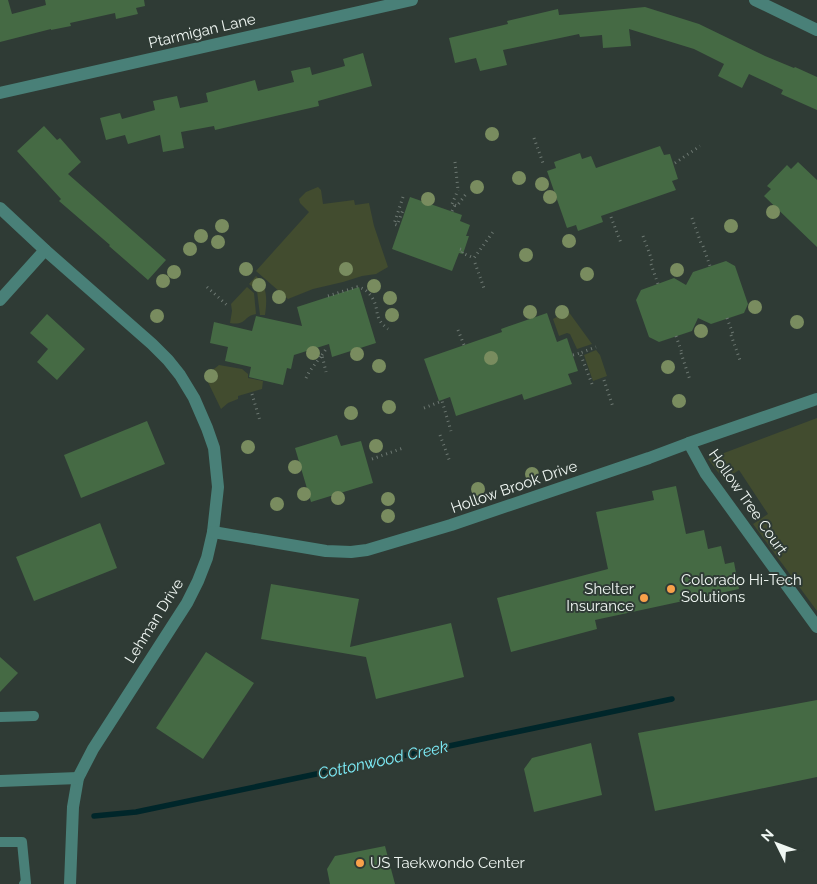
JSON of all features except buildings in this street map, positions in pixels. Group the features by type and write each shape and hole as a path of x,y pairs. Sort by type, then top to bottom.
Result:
{"street":[{"name":"Ptarmigan Lane","path":"0,93 412,0"},
{"path":"755,0 817,30"},
{"name":"Lehman Drive","path":"0,208 162,353 180,375 194,398 214,448 217,466 218,496 205,564 187,603 93,749 78,778 73,807 70,884"},
{"path":"0,300 45,250"},
{"name":"Hollow Brook Drive","path":"212,532 326,551 351,552 367,550 451,525 817,399"},
{"name":"Hollow Tree Court","path":"689,443 706,474 817,627"},
{"path":"0,781 78,778"}],"lane":[{"path":"0,717 34,716"},
{"path":"0,842 22,842 26,882 24,884"}],"path":[{"path":"534,138 543,163"},
{"path":"675,163 700,146"},
{"path":"455,162 458,190 452,204 455,205"},
{"path":"452,212 455,205 457,206 466,194"},
{"path":"403,197 394,224 397,225 402,210 405,211"},
{"path":"611,217 621,244"},
{"path":"692,218 710,266"},
{"path":"474,258 493,232"},
{"path":"642,236 658,284"},
{"path":"460,249 463,250 462,253 474,258 486,291"},
{"path":"207,287 228,306"},
{"path":"328,296 357,287 362,288 373,298 378,318 388,329"},
{"path":"728,318 741,362"},
{"path":"458,330 464,345"},
{"path":"676,336 690,380"},
{"path":"573,355 596,347"},
{"path":"306,378 326,349"},
{"path":"580,352 592,384"},
{"path":"322,355 326,372"},
{"path":"604,380 613,407"},
{"path":"252,394 260,421"},
{"path":"424,408 442,401 451,431"},
{"path":"440,435 450,462"},
{"path":"372,459 403,448"}],"green space":[{"path":"318,187 321,190 323,204 354,200 355,205 369,203 374,226 388,267 376,274 313,289 288,299 256,271 309,212 300,203 299,199 306,192"},
{"path":"256,276 265,289 265,315 260,315 257,291 249,284"},
{"path":"247,287 254,293 256,314 242,322 230,323 231,304"},
{"path":"568,311 592,344 577,349 570,334 567,333 559,336 553,319"},
{"path":"596,350 600,355 607,376 593,381 584,355"},
{"path":"219,365 242,369 248,374 248,378 263,381 262,389 238,396 238,399 228,403 221,409 205,376"},
{"path":"817,418 817,611 753,524 768,514 739,470 724,480 708,459"}],"waterway":[{"name":"Cottonwood Creek","path":"94,816 136,812 672,699"}],"place":[{"name":"Colorado Hi-Tech Solutions","path":"671,589"},
{"name":"Shelter Insurance","path":"644,598"},
{"name":"US Taekwondo Center","path":"360,863"}]}
